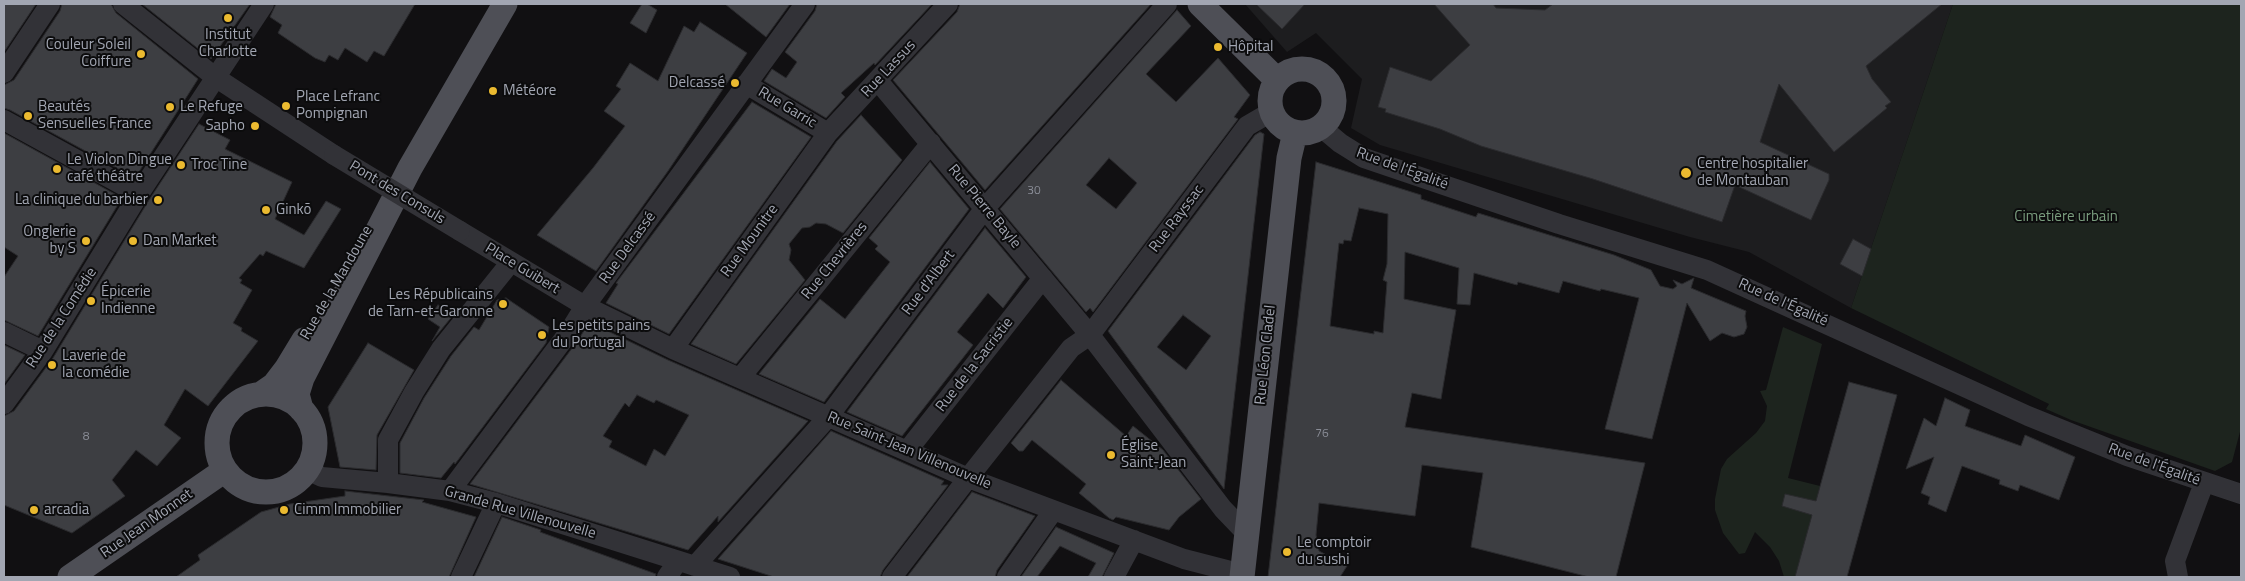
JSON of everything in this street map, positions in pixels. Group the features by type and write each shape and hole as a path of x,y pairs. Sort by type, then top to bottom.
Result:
{"main road":[{"name":"Rue de la Mandoune","path":"301,409 297,394 302,378 410,168 505,4"},
{"path":"1200,4 1277,80"},
{"path":"1304,69 1315,72 1325,79 1331,89 1334,101 1329,118 1321,127 1309,132 1295,133 1281,126 1272,112 1271,93 1277,80 1292,71 1304,69"},
{"name":"Rue Léon Cladel","path":"1242,576 1289,158 1295,133"},
{"name":"Rue de la Mandoune","path":"260,394 274,385 287,368 380,208 410,168"},
{"path":"260,394 275,395 289,400 301,409 309,420 315,445 307,470 296,482 281,490 266,492 250,490 236,482 224,470 218,455 217,438 221,422 231,408 245,399 260,394"},
{"name":"Rue Jean Monnet","path":"70,577 224,470"}],"street":[{"path":"4,73 50,4"},
{"path":"123,4 215,77"},
{"name":"Rue de la Comédie","path":"4,404 43,351 139,194 264,4"},
{"name":"Rue Delcassé","path":"450,491 569,332 585,306 805,4"},
{"name":"Rue Lassus","path":"828,133 948,4"},
{"name":"Rue d'Albert","path":"680,568 828,417 985,208 1167,4"},
{"name":"Pont des Consuls","path":"215,77 334,155 460,231"},
{"name":"Rue Pierre Bayle","path":"878,81 1090,335 1223,509 1246,533"},
{"name":"Rue Garric","path":"746,84 828,133"},
{"name":"Rue Rayssac","path":"892,577 1071,348 1090,335 1247,126 1272,112"},
{"path":"4,120 139,194"},
{"name":"Rue de l'Égalité","path":"1321,127 1340,144 1364,158 1559,224 1707,270 2028,416 2127,456 2204,483 2241,493"},
{"name":"Rue Mounitre","path":"673,349 828,133"},
{"name":"Rue Chevrières","path":"740,378 931,143"},
{"name":"Place Guibert","path":"460,231 585,306"},
{"path":"388,483 388,440 414,392 441,349 511,262"},
{"name":"Rue de la Sacristie","path":"907,451 1043,278"},
{"name":"Rue Saint-Jean Villenouvelle","path":"585,306 673,349 968,478 1184,559 1242,576"},
{"path":"4,332 43,351"},
{"name":"Grande Rue Villenouvelle","path":"307,470 322,477 450,491 496,503 680,568 730,577"},
{"path":"2178,577 2175,561 2204,483"},
{"path":"460,577 496,503"},
{"path":"1007,577 1053,511"},
{"path":"1114,577 1134,540"}],"shaded area":[{"name":"Centre hospitalier de Montauban","path":"1245,4 1953,4 1851,308 1749,252 1690,237 1380,145 1351,128 1362,79 1316,33 1287,52"}],"green space":[{"name":"Cimetière urbain","path":"1953,4 2241,4 2241,428 2232,462 2215,471 2071,420 2046,409 2049,404 1851,308"},
{"path":"1783,327 1822,344 1788,478 1820,486 1816,501 1807,499 1803,512 1812,515 1795,577 1784,577 1779,561 1770,547 1755,532 1745,553 1739,554 1723,533 1715,510 1715,499 1721,469 1727,459 1756,433 1765,421 1767,406 1760,391 1766,390"}],"building":[{"path":"4,4 36,4 4,52"},
{"path":"62,4 111,4 116,13 198,79 135,178 4,108 4,85 14,80 60,11"},
{"path":"142,4 250,4 211,59"},
{"path":"276,4 415,4 384,56 374,51 367,62 345,48 338,60 329,55 325,62 315,58 278,33 282,25 270,17"},
{"path":"642,4 647,4 657,10 646,33 630,23"},
{"path":"725,4 790,4 766,37"},
{"path":"817,4 932,4 875,65 874,63 841,93 845,97 826,118 764,81 772,69 786,78 797,62 785,52 815,11"},
{"path":"960,4 1151,4 985,190 893,80 957,12"},
{"path":"1256,4 1305,4 1282,29"},
{"name":"Centre hospitalier de Montauban","path":"1434,4 1493,4 1496,8 1545,10 1553,4 1942,4 1866,66 1872,79 1891,102 1885,106 1887,108 1834,152 1779,84 1760,142 1829,174 1829,180 1811,220 1735,185 1722,222 1593,179 1481,146 1440,129 1385,112 1386,109 1378,107 1390,67 1431,81 1470,45"},
{"path":"1177,10 1191,26 1146,74 1176,102 1218,58 1250,95 1234,117 1238,119 1093,312 1090,308 1086,312 1000,209","holes":["1109,158 1137,183 1116,209 1086,185"]},
{"path":"700,22 747,53 668,171 596,271 537,235 625,126 604,111 621,89 616,86 630,63 658,81 684,26 694,32"},
{"path":"752,102 811,137 669,334 606,303 618,284 616,283"},
{"path":"861,115 902,160 843,233 826,224 816,223 810,227 802,228 789,244 791,250 789,260 805,280 736,364 691,344 837,141"},
{"path":"199,124 230,140 225,149 292,182 275,219 304,235 326,201 341,209 304,268 266,251 263,256 260,254 239,278 242,280 240,283 252,290 233,323 242,328 241,331 258,341 208,406 185,389 164,425 181,438 157,466 136,450 112,480 125,496 72,533 4,505 4,416 14,411 53,358 149,200"},
{"path":"1260,132 1264,134 1224,489 1108,331 1255,135","holes":["1183,315 1211,336 1186,370 1157,347"]},
{"path":"4,133 122,198 38,336 4,320 4,277 18,256 4,247"},
{"path":"930,162 969,209 824,402 759,374 820,299 845,319 890,262 875,249 878,246 869,238"},
{"path":"1316,162 1421,195 1421,199 1476,217 1478,213 1614,255 1651,270 1660,286 1673,289 1677,286 1673,280 1682,284 1694,278 1691,288 1746,311 1747,327 1744,334 1734,337 1722,333 1710,341 1687,303 1652,439 1605,429 1639,298 1601,289 1600,291 1563,281 1559,293 1518,282 1517,285 1474,273 1470,305 1457,304 1459,268 1405,252 1404,299 1456,310 1441,399 1412,393 1405,427 1645,463 1616,577 1589,577 1471,547 1483,473 1422,465 1415,516 1319,503 1316,535 1319,551 1347,566 1340,577 1268,577","holes":["1359,208 1388,214 1387,264 1383,280 1387,282 1383,333 1374,331 1374,334 1330,326 1339,243 1343,244 1344,240 1351,241"]},
{"path":"985,228 1026,277 1003,308 988,293 957,332 973,345 902,436 847,412"},
{"path":"1853,239 1871,249 1862,276 1840,264"},
{"path":"506,298 549,327 546,343 455,464 454,462 441,478 400,473 400,443 424,398 451,356 474,327 479,330 497,300"},
{"path":"438,305 454,314 432,341 440,327 428,319"},
{"path":"589,322 668,360 808,421 718,522 718,516 688,550 470,484 579,339","holes":["637,395 654,403 656,400 689,415 665,456 654,449 646,466 609,447 612,441 603,436 625,403 629,407"]},
{"path":"368,343 414,370 377,435 376,470 340,467 328,407"},
{"path":"4,345 25,355 4,384"},
{"name":"Église Saint-Jean","path":"1061,380 1126,436 1133,426 1163,450 1201,499 1179,517 1169,530 1116,517 1113,520 1109,518 1079,493 1086,484 1032,440 1023,451 1019,451 1011,443"},
{"path":"1849,382 1897,395 1847,577 1795,577 1812,515 1782,506 1785,494 1816,501"},
{"path":"1945,398 1970,410 1965,426 2021,446 2025,435 2075,457 2059,500 2020,485 2018,491 1999,484 2000,480 1962,466 1946,512 1928,504 1930,497 1921,493 1934,457 1906,469 1924,418 1936,426"},
{"path":"831,431 944,481 941,485 948,485 883,570 880,577 774,577 718,559"},
{"path":"345,491 424,500 422,502 476,517 449,577 176,577 200,560 198,555 261,512 290,504 345,496"},
{"path":"972,492 1035,516 997,570 995,577 907,577"},
{"path":"502,517 656,574 655,577 474,577"},
{"path":"1056,527 1114,553 1102,577 1088,577 1096,563 1060,546 1037,577 1021,577"}],"place":[{"name":"Institut Charlotte","path":"228,18"},
{"name":"Hôpital","path":"1218,47"},
{"name":"Couleur Soleil Coiffure","path":"141,54"},
{"name":"Delcassé","path":"735,83"},
{"name":"Météore","path":"493,91"},
{"name":"Place Lefranc Pompignan","path":"286,106"},
{"name":"Le Refuge","path":"170,107"},
{"name":"Beautés Sensuelles France","path":"28,116"},
{"name":"Sapho","path":"255,126"},
{"name":"Troc Tine","path":"181,165"},
{"name":"Le Violon Dingue café théâtre","path":"57,169"},
{"name":"Centre hospitalier de Montauban","path":"1686,173"},
{"name":"La clinique du barbier","path":"158,200"},
{"name":"Ginkō","path":"266,210"},
{"name":"Onglerie by S","path":"86,241"},
{"name":"Dan Market","path":"133,241"},
{"name":"Épicerie Indienne","path":"91,301"},
{"name":"Les Républicains de Tarn-et-Garonne","path":"503,304"},
{"name":"Les petits pains du Portugal","path":"542,335"},
{"name":"Laverie de la comédie","path":"52,365"},
{"name":"Église Saint-Jean","path":"1111,455"},
{"name":"arcadia","path":"34,510"},
{"name":"Cimm Immobilier","path":"284,510"},
{"name":"Le comptoir du sushi","path":"1287,552"}]}
